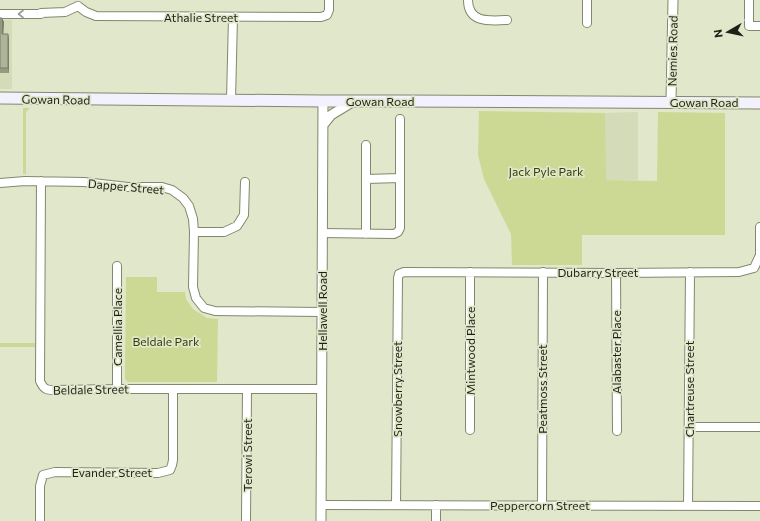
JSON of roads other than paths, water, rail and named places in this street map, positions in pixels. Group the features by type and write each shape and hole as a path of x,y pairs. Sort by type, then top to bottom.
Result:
{"main road":[{"name":"Gowan Road","path":"0,98 760,103"}],"street":[{"name":"Athalie Street","path":"77,3 86,12 96,16 321,17 327,15 329,10 329,0"},
{"path":"468,0 468,5 473,16 480,20 506,20"},
{"path":"587,0 587,23"},
{"name":"Nemies Road","path":"671,102 673,0"},
{"path":"749,0 749,26 760,26"},
{"path":"0,14 41,14 65,12 77,3"},
{"path":"231,100 233,17"},
{"name":"Hellawell Road","path":"321,521 323,101"},
{"path":"323,125 331,115 354,101"},
{"path":"322,233 394,234 398,232 400,228 400,118"},
{"path":"366,145 366,234"},
{"path":"366,179 400,178"},
{"name":"Beldale Street","path":"41,181 40,381 43,387 47,390 322,389"},
{"name":"Dapper Street","path":"0,182 84,182 128,187 162,187 172,190 183,198 193,219 193,287 196,298 204,308 215,311 322,312"},
{"path":"194,232 224,232 237,226 244,215 245,182"},
{"name":"Dubarry Street","path":"400,274 404,272 738,272 754,268 760,255 760,227"},
{"name":"Camellia Place","path":"117,266 117,389"},
{"name":"Mintwood Place","path":"470,272 470,430"},
{"name":"Peatmoss Street","path":"542,505 543,272"},
{"name":"Chartreuse Street","path":"688,506 690,272"},
{"name":"Alabaster Place","path":"616,273 617,431"},
{"name":"Snowberry Street","path":"396,505 398,278 400,274"},
{"name":"Evander Street","path":"40,521 40,486 43,475 55,472 158,473 170,470 173,460 173,389"},
{"name":"Terowi Street","path":"246,521 247,389"},
{"path":"689,427 760,427"},
{"name":"Peppercorn Street","path":"321,505 760,506"},
{"path":"436,505 436,521"}],"park label":[{"name":"Jack Pyle Park","path":"546,171"},
{"name":"Beldale Park","path":"166,341"}]}
